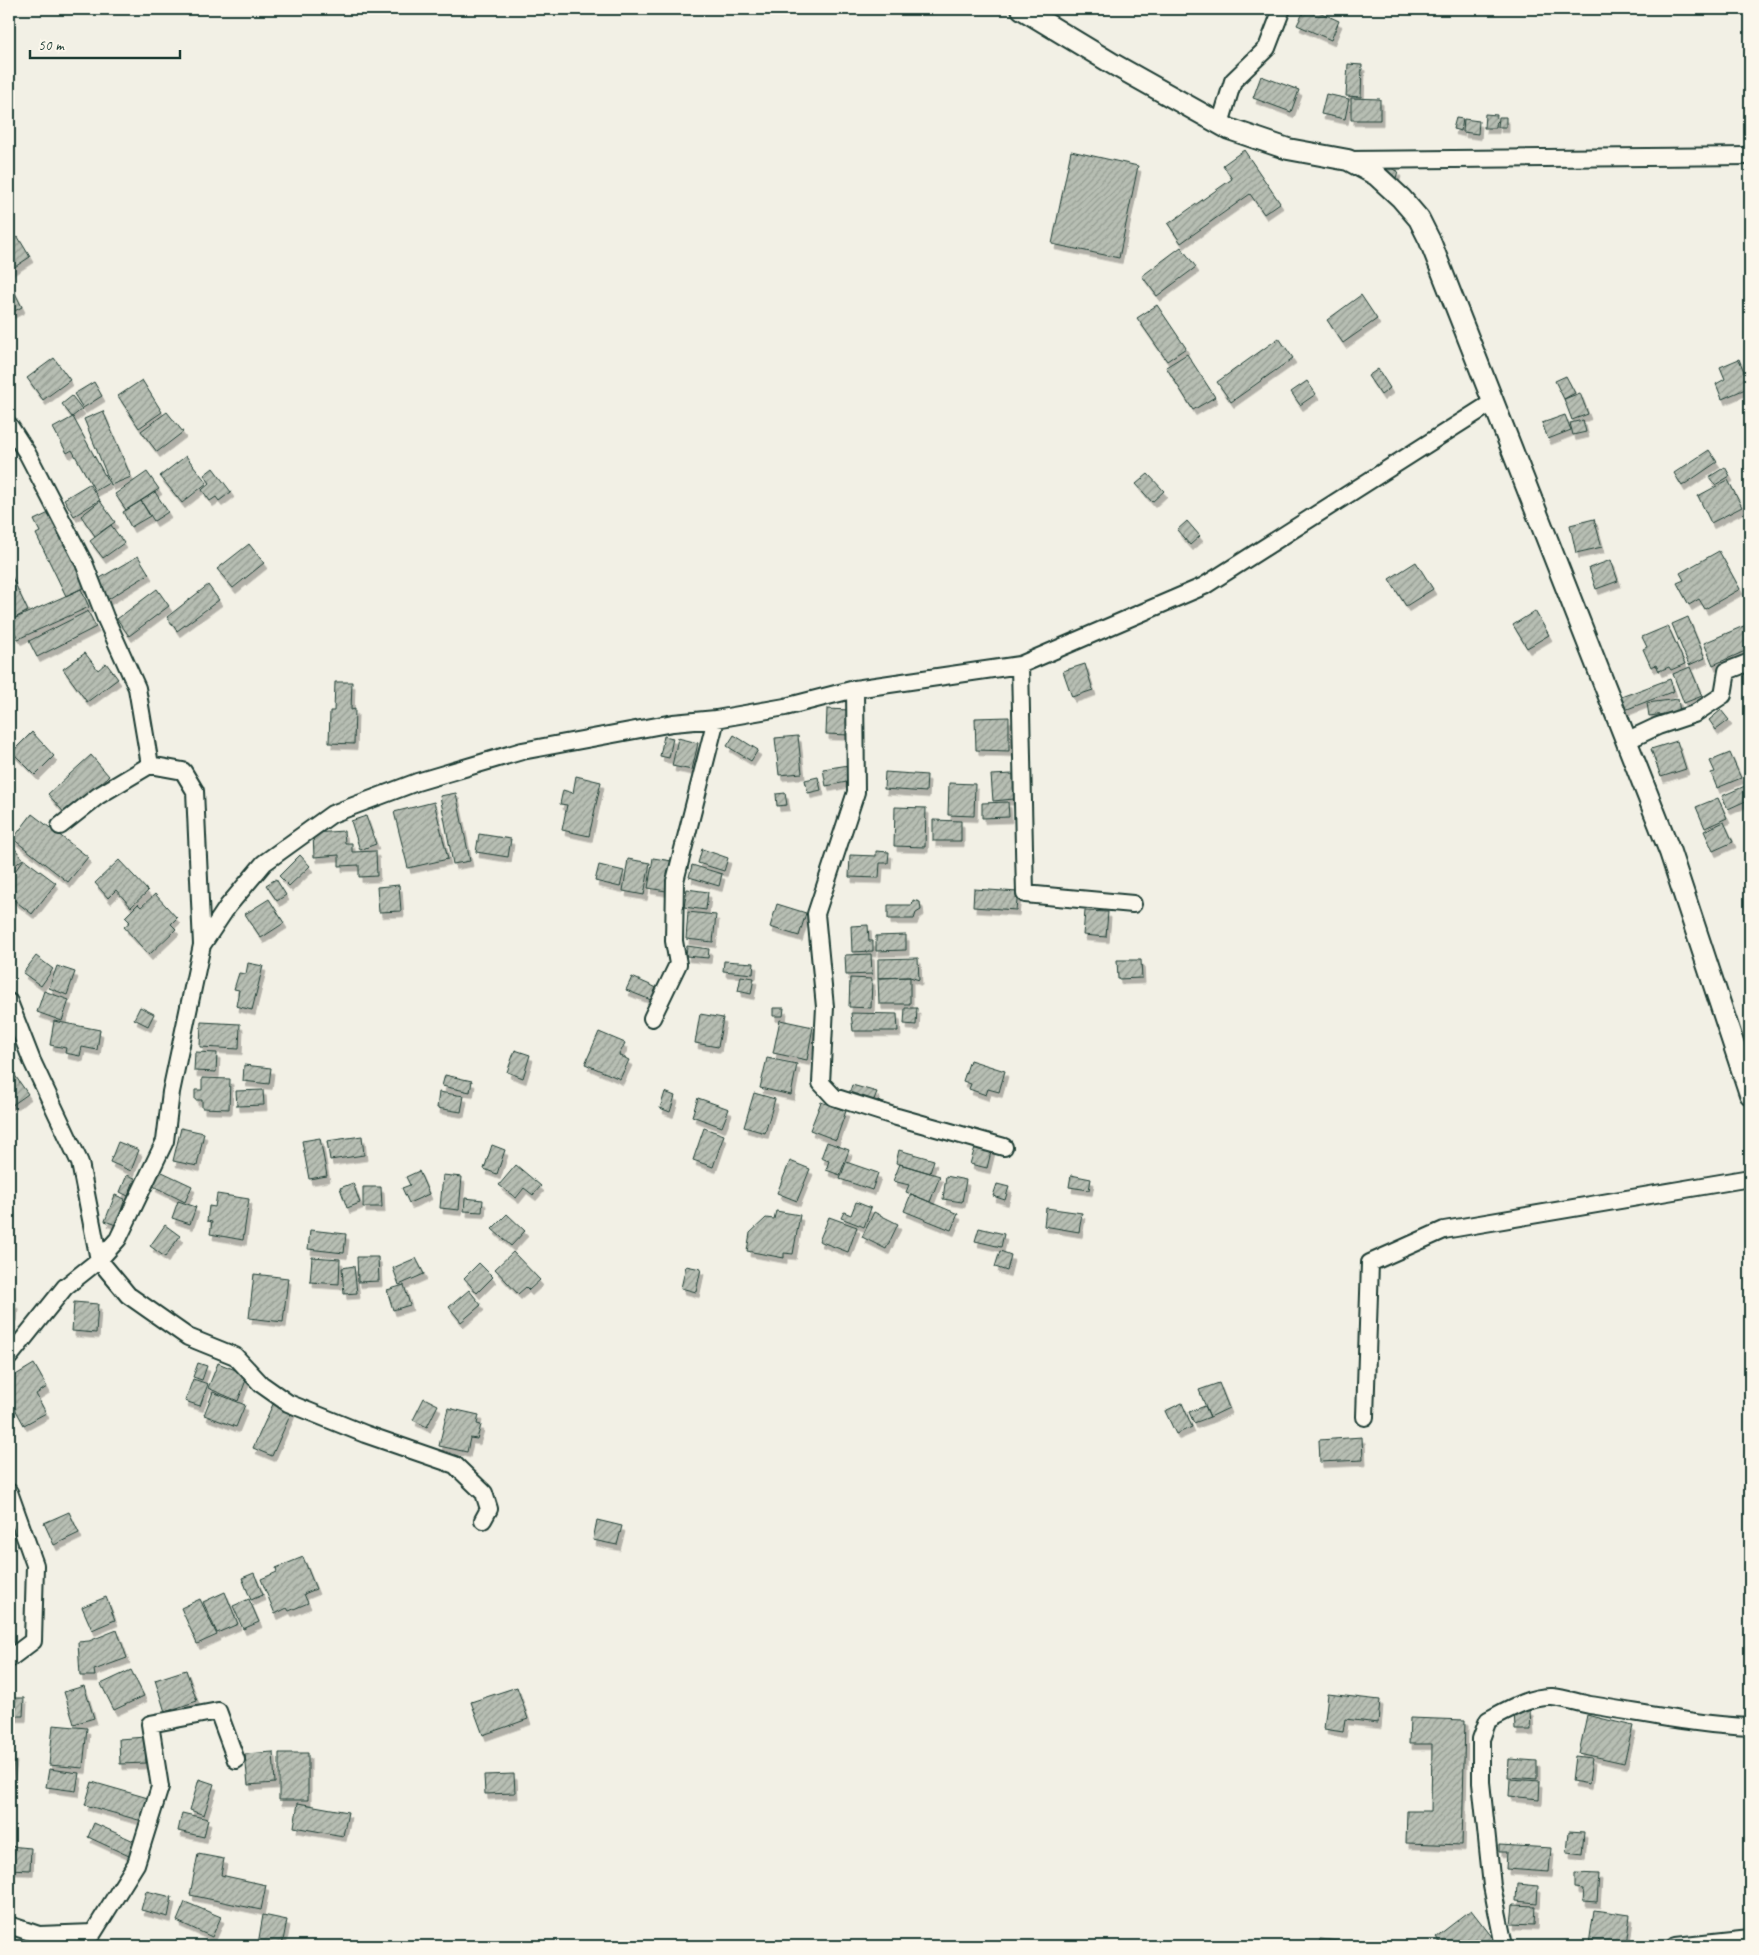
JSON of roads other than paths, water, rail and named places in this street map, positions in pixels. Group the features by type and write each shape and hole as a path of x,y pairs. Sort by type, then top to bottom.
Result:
{"street":[{"path":"1022,9 1229,129 1288,149 1348,160 1747,160"},
{"path":"1220,124 1233,81 1267,48 1282,9"},
{"path":"1348,160 1376,175 1401,198 1419,219 1430,241 1670,852 1750,1094"},
{"path":"202,945 228,906 264,864 332,814 417,782 522,751 673,722 716,719 785,707 855,689 1020,665 1204,586 1493,402"},
{"path":"9,425 27,453 84,563 105,617 137,688 150,764"},
{"path":"1626,741 1658,726 1694,714 1711,704 1723,695 1727,671 1750,662"},
{"path":"1020,665 1025,894 1133,904"},
{"path":"855,689 856,792 816,914 825,1007 821,1083 834,1096 897,1117 1004,1147"},
{"path":"652,1018 678,964 674,940 675,881 716,719"},
{"path":"9,1357 65,1287 100,1260 118,1239 165,1141 171,1092 202,945 195,791 184,771 150,764 98,796 60,826"},
{"path":"9,1002 32,1061 80,1163 100,1260 128,1295 188,1337 235,1356 261,1384 288,1403 365,1434 455,1465 484,1493 489,1510 483,1520"},
{"path":"1365,1418 1370,1263 1444,1230 1750,1178"},
{"path":"9,1492 35,1565 33,1641 9,1659"},
{"path":"1504,1946 1492,1886 1481,1782 1481,1739 1488,1720 1521,1704 1535,1699 1552,1697 1580,1704 1697,1722 1750,1727"},
{"path":"9,1926 40,1935 95,1939 136,1864 160,1787 150,1724 218,1711 236,1760"},
{"path":"1676,1946 1750,1938"}]}
